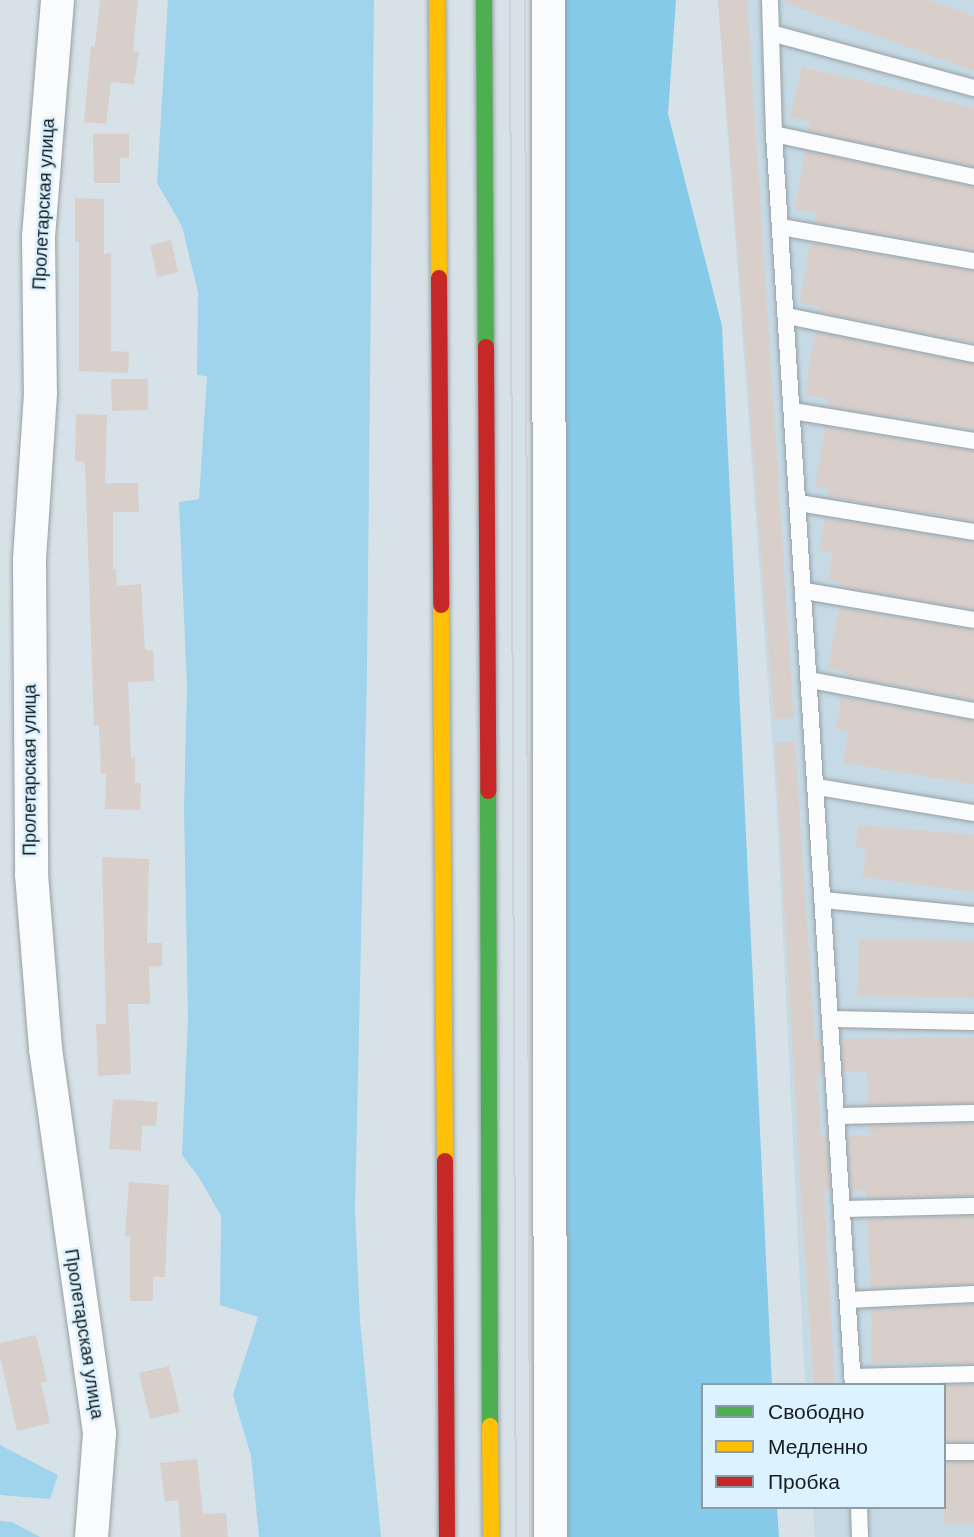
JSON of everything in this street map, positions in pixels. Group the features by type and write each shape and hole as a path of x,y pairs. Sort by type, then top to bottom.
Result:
{"main road":[{"path":"437,0 447,1537"},
{"path":"484,0 491,1537"}],"street":[{"name":"Пролетарская улица","path":"57,0 38,236 40,393 29,560 31,874 45,1048 99,1433 91,1537"},
{"path":"548,0 550,1537"}],"lane":[{"path":"770,0 775,134 853,1381 974,1374"},
{"path":"771,33 974,88"},
{"path":"775,134 974,177"},
{"path":"781,227 974,261"},
{"path":"787,316 974,354"},
{"path":"793,411 974,441"},
{"path":"799,503 974,532"},
{"path":"805,591 974,620"},
{"path":"810,680 974,711"},
{"path":"817,787 974,813"},
{"path":"824,900 974,915"},
{"path":"831,1019 974,1022"},
{"path":"837,1116 974,1113"},
{"path":"842,1209 974,1206"},
{"path":"848,1300 974,1294"},
{"path":"946,1452 974,1452"},
{"path":"859,1509 860,1537"}],"shaded area":[{"path":"168,0 374,0 367,671 355,1210 360,1320 381,1537 259,1537 251,1456 233,1395 258,1317 220,1305 221,1216 200,1179 182,1155 188,1019 184,808 187,686 179,502 199,499 207,376 197,375 198,292 182,226 157,183"},
{"path":"559,0 676,0 668,114 722,326 772,1383 701,1383 701,1509 777,1509 779,1537 567,1537 565,507"},
{"path":"718,0 974,0 974,1537 815,1537 813,1509 946,1509 946,1383 805,1383 776,793"},
{"path":"0,1445 58,1475 50,1499 0,1495"},
{"path":"0,1521 12,1522 40,1537 0,1537"}],"building":[{"path":"100,0 138,0 133,51 139,52 134,84 111,82 106,124 84,122 91,46 95,46"},
{"path":"718,0 747,0 794,718 774,719"},
{"path":"786,0 929,0 974,16 974,71 785,3"},
{"path":"802,67 974,108 974,166 808,131 810,121 790,117"},
{"path":"93,134 129,134 129,158 120,158 120,183 94,183"},
{"path":"805,151 974,187 974,250 814,222 816,213 795,209"},
{"path":"75,198 104,199 104,254 111,253 111,351 129,352 128,373 79,371 79,242 75,242"},
{"path":"171,240 178,272 157,277 150,245"},
{"path":"810,243 974,271 974,343 818,312 819,307 800,303"},
{"path":"815,332 974,364 974,430 828,406 829,399 805,395"},
{"path":"111,379 148,379 148,410 112,411"},
{"path":"76,414 107,415 105,483 138,483 139,512 113,512 113,569 116,569 117,586 141,584 145,650 153,650 154,681 128,682 131,758 135,757 135,783 141,783 140,810 105,809 106,773 101,774 99,725 94,726 85,462 75,461"},
{"path":"825,427 974,451 974,521 828,497 829,489 815,487"},
{"path":"825,518 974,542 974,609 843,587 844,583 828,580 832,553 819,550"},
{"path":"839,608 974,630 974,700 845,676 845,671 828,668"},
{"path":"841,697 974,721 974,784 843,763 848,732 836,729"},
{"path":"795,742 815,1040 821,1039 823,1073 817,1073 821,1137 827,1137 830,1191 824,1191 835,1383 814,1383 775,743"},
{"path":"859,825 974,835 974,892 862,877 867,849 855,847"},
{"path":"102,857 149,859 147,943 162,943 162,966 149,967 150,1004 128,1004 131,1074 98,1076 96,1024 106,1024"},
{"path":"859,939 974,941 974,998 858,996"},
{"path":"974,1037 974,1103 868,1105 867,1072 844,1072 842,1039"},
{"path":"113,1099 158,1102 156,1126 142,1126 141,1151 109,1149"},
{"path":"974,1124 974,1196 867,1198 866,1190 851,1191 848,1136 869,1136 868,1126"},
{"path":"129,1182 169,1185 165,1277 153,1277 153,1301 130,1301 130,1237 125,1236"},
{"path":"974,1216 974,1284 870,1288 867,1219"},
{"path":"974,1305 974,1364 872,1363 871,1309"},
{"path":"36,1335 47,1381 41,1383 50,1423 17,1431 0,1357 0,1343"},
{"path":"169,1366 180,1412 150,1419 139,1373"},
{"path":"974,1384 974,1441 946,1441 946,1385"},
{"path":"197,1459 203,1514 226,1513 228,1537 181,1537 178,1500 165,1502 160,1463"},
{"path":"946,1462 974,1462 974,1524 944,1524"}],"tram line":[{"path":"510,0 516,1537"},
{"path":"525,0 530,1537"}],"traffic: fast":[{"path":"484,0 486,347"},
{"path":"488,791 490,1426"}],"traffic: slow":[{"path":"437,0 439,278"},
{"path":"441,605 445,1161"},
{"path":"490,1426 491,1537"}],"traffic: jam":[{"path":"439,278 441,605"},
{"path":"486,347 488,791"},
{"path":"445,1161 447,1537"}]}
